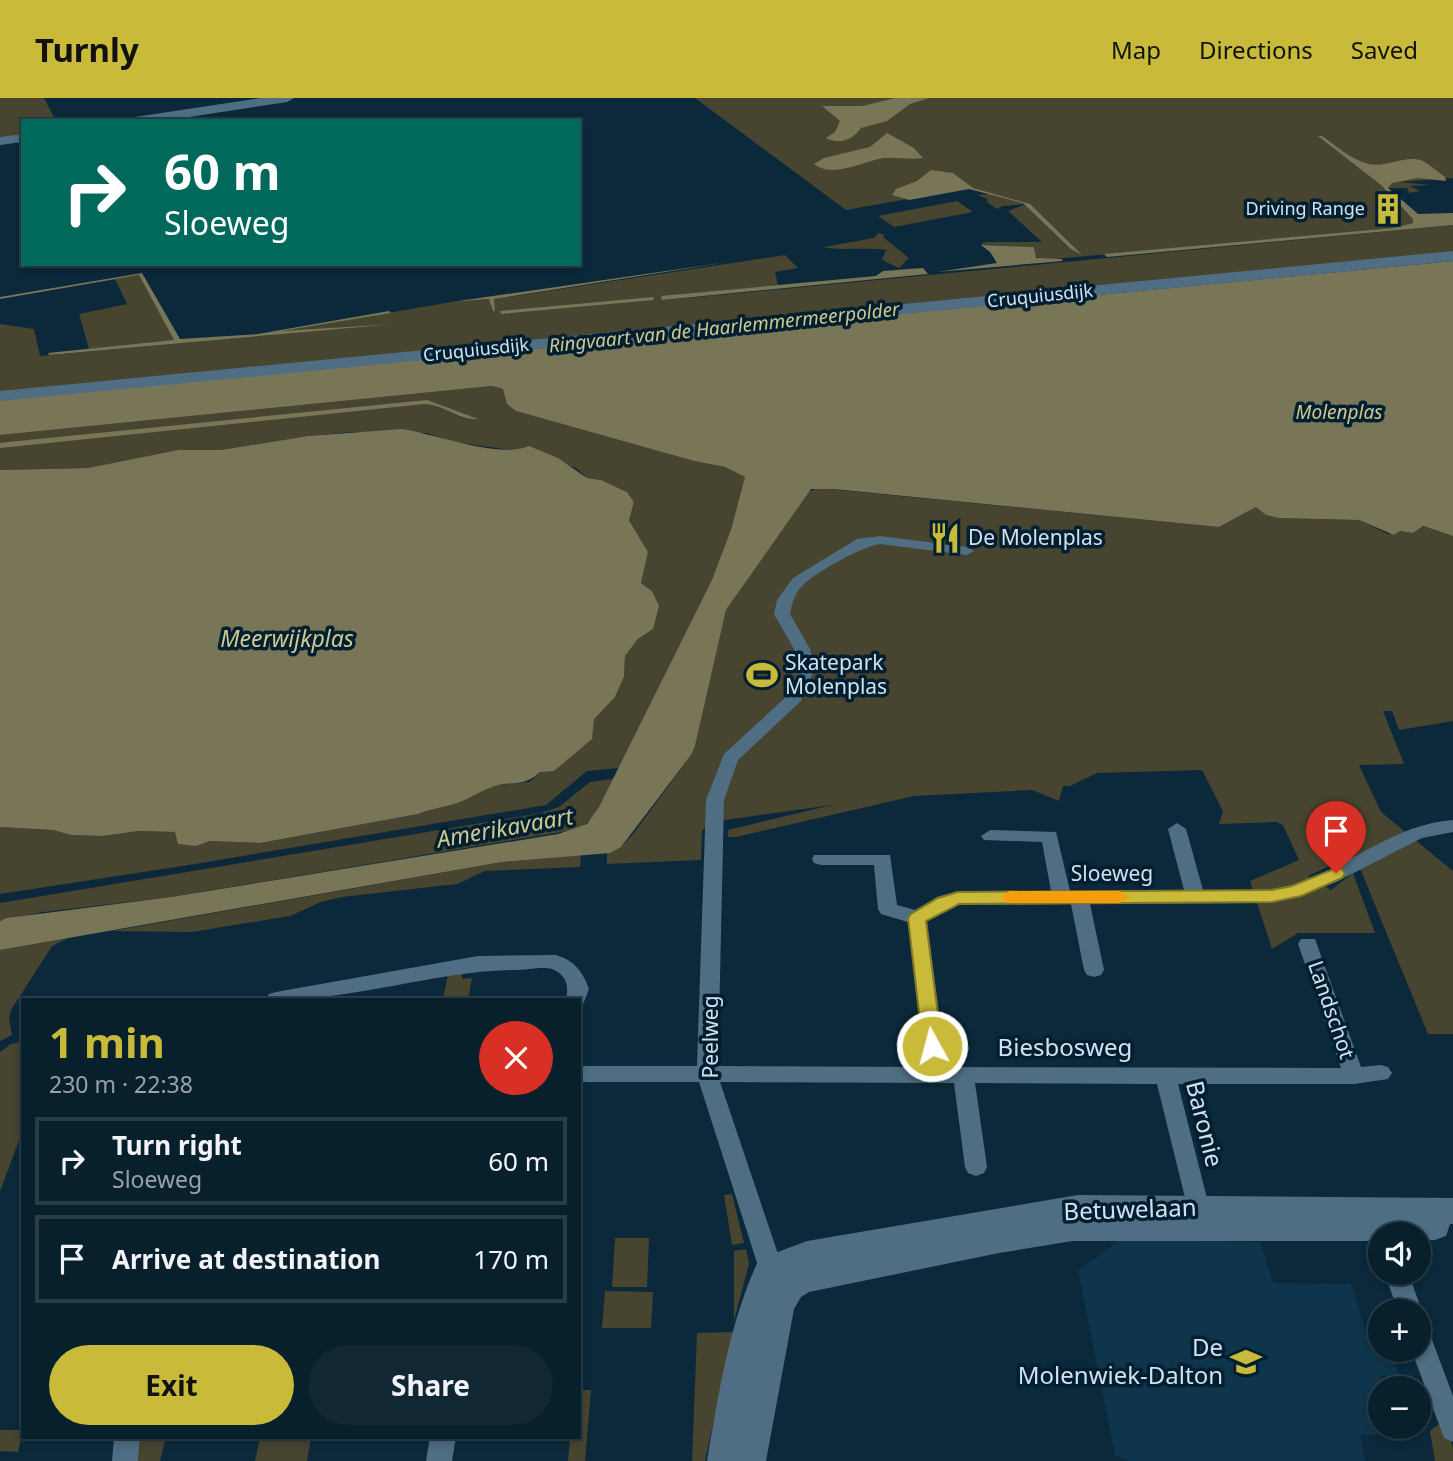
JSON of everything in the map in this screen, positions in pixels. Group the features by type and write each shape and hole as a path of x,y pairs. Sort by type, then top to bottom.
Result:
{"street":[{"path":"148,119 287,98"},
{"path":"0,141 21,138"},
{"name":"Cruquiusdijk","path":"0,396 1453,256"},
{"name":"Peelweg","path":"780,1278 707,1075 716,800 733,755 794,697 806,671 802,649 782,614 785,600 798,581 862,542 880,540 967,551"},
{"name":"Sloeweg","path":"917,918 944,902 958,898 1272,896 1295,892 1357,864 1402,838 1437,826 1453,826"},
{"path":"1177,829 1195,896"},
{"path":"990,836 1050,836 1094,970"},
{"path":"821,859 883,859 888,909 917,918 936,1074"},
{"name":"Landschot","path":"1308,944 1354,1076"},
{"path":"282,998 474,963 556,962 574,975 579,989 576,998"},
{"name":"Biesbosweg","path":"581,1074 1354,1076 1381,1073"},
{"path":"963,1074 976,1167"},
{"name":"Baronie","path":"1165,1075 1200,1217"},
{"name":"Betuwelaan","path":"1384,1222 1453,1211"},
{"name":"Betuwelaan","path":"780,1278 802,1279 1060,1229 1200,1217 1368,1223"},
{"name":"Betuwelaan","path":"1431,1227 1453,1228"},
{"path":"725,1461 744,1348 755,1303 780,1278"},
{"path":"748,1461 778,1308 780,1278"},
{"path":"1428,1362 1453,1430"},
{"path":"125,1461 128,1439"},
{"path":"439,1461 443,1439"}],"shaded area":[{"path":"0,98 44,98 55,119 21,119 21,136 0,139"},
{"path":"695,98 1453,98 1453,178 1399,182 1431,185 1410,186 1420,191 1409,193 1407,188 1388,188 1388,185 1380,183 1425,226 1043,260 1034,256 1035,247 981,245 984,242 1042,242 1008,211 1026,204 997,209 987,202 988,199 977,195 991,194 969,188 846,210"},
{"path":"957,201 973,212 894,227 878,216"},
{"path":"1453,225 1453,254 0,394 0,324 34,329 40,356 274,335 282,331 452,302 490,299 493,311 494,299 785,255 798,268 775,272 778,285 661,297 663,300 730,294"},
{"path":"879,233 885,235 883,237 909,258 899,268 882,260 886,250 824,247 874,238"},
{"path":"139,275 175,341 89,349 79,314 127,304 115,279"},
{"path":"492,386 503,389 516,411 694,461 725,467 745,477 738,512 710,587 619,768 587,771 546,805 0,894 0,827 103,836 138,831 175,832 196,846 210,841 260,843 418,814 460,802 472,793 498,785 530,782 615,697 624,677 625,656 638,639 653,629 652,591 641,583 648,552 629,519 634,502 627,492 601,480 587,478 576,468 518,451 454,442 427,433 352,432 221,450 178,450 88,468 0,470 0,435"},
{"path":"818,488 1219,527 1256,507 1266,515 1278,518 1359,520 1388,534 1400,531 1413,533 1422,526 1453,536 1453,721 1399,730 1392,711 1383,711 1404,764 1359,765 1381,812 1453,871 1453,1034 1428,1034 1357,861 1317,842 1333,864 1308,876 1331,890 1353,873 1375,933 1298,933 1272,949 1250,881 1299,860 1283,825 1276,822 1219,824 1223,811 1202,770 1097,773 1070,786 1063,786 1059,801 1032,790 914,796 736,837 728,837 728,830 832,805 710,822 702,831 701,860 607,864 607,853 621,847 633,834 691,755 726,610 808,492"},
{"path":"613,779 595,814 579,829 171,897 43,912 0,921 0,903 541,813 559,807 590,782"},
{"path":"581,855 580,867 485,871 457,884 342,897 321,902 290,916 192,932 112,931 502,862"},
{"path":"68,938 52,946 11,1010 9,1019 12,1035 0,1041 0,950"},
{"path":"462,973 462,979 472,978 468,998 443,998 448,975"},
{"path":"21,1042 21,1135 0,1191 0,1052 11,1044"},
{"path":"732,1194 744,1243 732,1245 724,1195"},
{"path":"615,1238 649,1238 647,1287 612,1287"},
{"name":"De Molenwiek-Dalton","path":"1119,1240 1260,1242 1273,1283 1351,1284 1368,1332 1368,1362 1395,1362 1399,1375 1368,1376 1368,1435 1360,1435 1365,1461 1129,1461 1115,1455 1078,1271"},
{"path":"746,1249 749,1264 734,1321 734,1251"},
{"path":"605,1291 653,1292 651,1328 602,1328"},
{"path":"733,1332 705,1461 692,1461 697,1333"},
{"path":"581,1390 591,1390 585,1461 568,1461 570,1439 581,1439"},
{"path":"1444,1420 1453,1448 1453,1461 1435,1461 1431,1430"},
{"path":"0,1430 21,1430 18,1452 0,1451"},
{"path":"140,1439 166,1439 160,1461 138,1461"},
{"path":"260,1439 311,1439 307,1461 255,1461"}],"water":[{"path":"895,98 929,98 910,104 887,121 861,128 854,136 845,140 826,138 835,132 840,121 822,106 863,106"},
{"path":"887,133 914,148 923,158 884,158 830,170 814,164 824,158 870,147"},
{"path":"1318,136 1369,164 1410,159 1423,161 1445,177 1446,181 1418,178 1392,183 1388,188 1418,214 1453,213 1453,225 1107,257 1104,254 1394,228 1413,223 1413,219 1381,185"},
{"path":"931,170 953,173 973,188 1030,204 1082,255 1071,249 1023,203 969,189 909,200 892,195 896,189 917,181"},
{"path":"981,245 1034,247 1036,258 1063,261 937,272 997,263"},
{"path":"735,261 494,299 495,311 489,299 452,302"},
{"name":"Molenplas","path":"1453,261 1453,536 1423,526 1413,533 1400,531 1394,535 1359,520 1278,518 1266,515 1256,507 1219,527 811,489 726,610 691,755 621,847 610,853 502,862 0,950 0,921 7,918 171,897 558,834 587,824 599,807 712,580 731,530 745,477 725,467 694,461 516,411 507,404 503,389 492,386 0,435 0,400"},
{"path":"923,268 928,274 662,300 661,296 876,276 883,271"},
{"path":"142,273 180,339 258,334 389,311 391,313 282,331 394,324 49,355 48,353 174,340 139,275 0,299"},
{"path":"653,297 654,300 501,314 500,311"},
{"path":"427,400 478,419 465,418 424,404 0,448 0,443"},
{"name":"Meerwijkplas","path":"402,429 485,448 501,450 529,446 558,458 587,478 601,480 627,492 634,502 629,520 648,552 641,583 652,591 659,606 653,629 638,639 625,656 624,677 615,697 594,719 592,739 554,771 540,772 524,782 486,789 455,804 418,814 260,843 210,841 196,846 178,844 175,832 138,831 103,836 0,827 0,470 88,468 178,450 221,450 308,436"}],"slow traffic":[{"path":"1009,897 1120,897"}],"place":[{"name":"Driving Range","path":"1388,209"},
{"name":"De Molenplas","path":"945,538"},
{"name":"Skatepark Molenplas","path":"762,675"},
{"name":"De Molenwiek-Dalton","path":"1246,1362"}],"route":[{"path":"932,1046 917,918 944,902 958,898 1272,896 1295,892 1336,873"}],"water label":[{"name":"Ringvaart van de Haarlemmermeerpolder","path":"724,327"},
{"name":"Amerikavaart","path":"505,828"}]}
